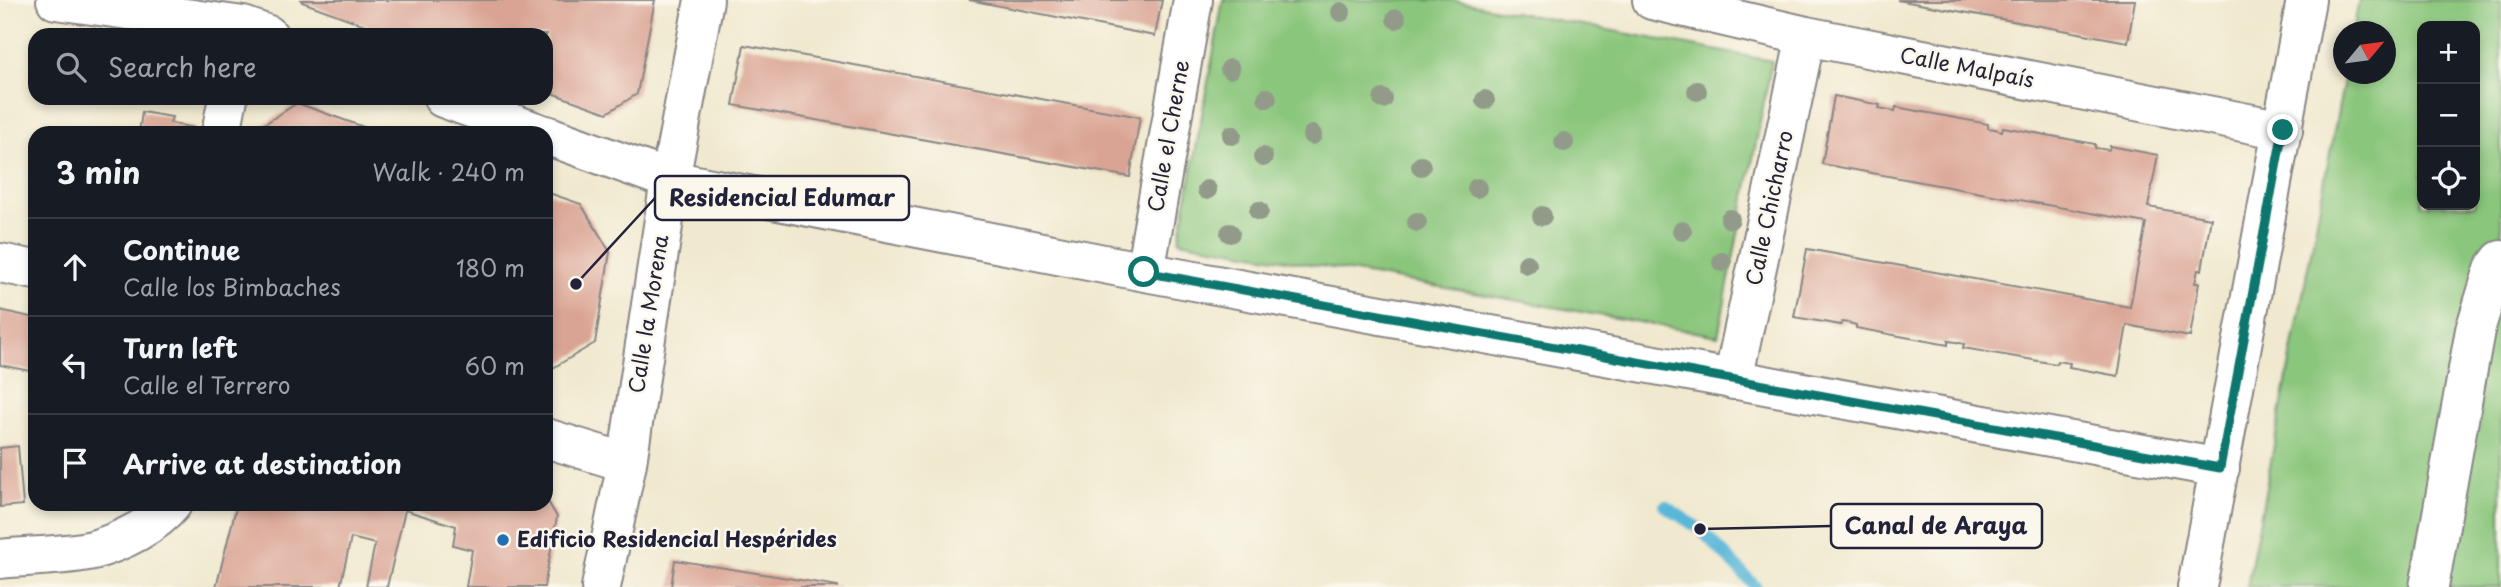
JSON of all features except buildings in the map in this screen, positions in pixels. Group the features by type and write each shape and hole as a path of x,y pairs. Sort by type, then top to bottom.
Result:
{"main road":[{"path":"56,0 250,24"},
{"name":"Calle la Morena","path":"601,587 626,463 670,180 705,0"},
{"name":"Calle el Cherne","path":"1144,272 1193,0"},
{"name":"Calle Malpaís","path":"1652,0 1806,36 2283,130"},
{"path":"2197,587 2306,0"},
{"name":"Calle Chicharro","path":"1733,380 1806,36"},
{"path":"222,126 226,105"},
{"path":"462,105 520,126"},
{"path":"553,138 670,180 1144,272 2220,468"},
{"path":"2429,587 2475,330 2494,269 2501,260"},
{"path":"0,263 28,269"},
{"path":"553,440 626,463"},
{"path":"0,559 92,550 128,535 162,517 167,511"}],"green space":[{"path":"1223,0 1451,0 1772,61 1718,336 1179,241"},
{"path":"2359,0 2501,0 2501,587 2247,587 2343,84 2396,84 2396,21 2355,21"}],"waterway":[{"path":"1665,506 1700,529 1756,587"}],"place":[{"name":"Residencial Edumar","path":"576,284"},
{"name":"Canal de Araya","path":"1700,529"},
{"name":"Edificio Residencial Hespérides","path":"503,540"}],"route":[{"path":"1144,272 2220,468 2283,130"}]}
